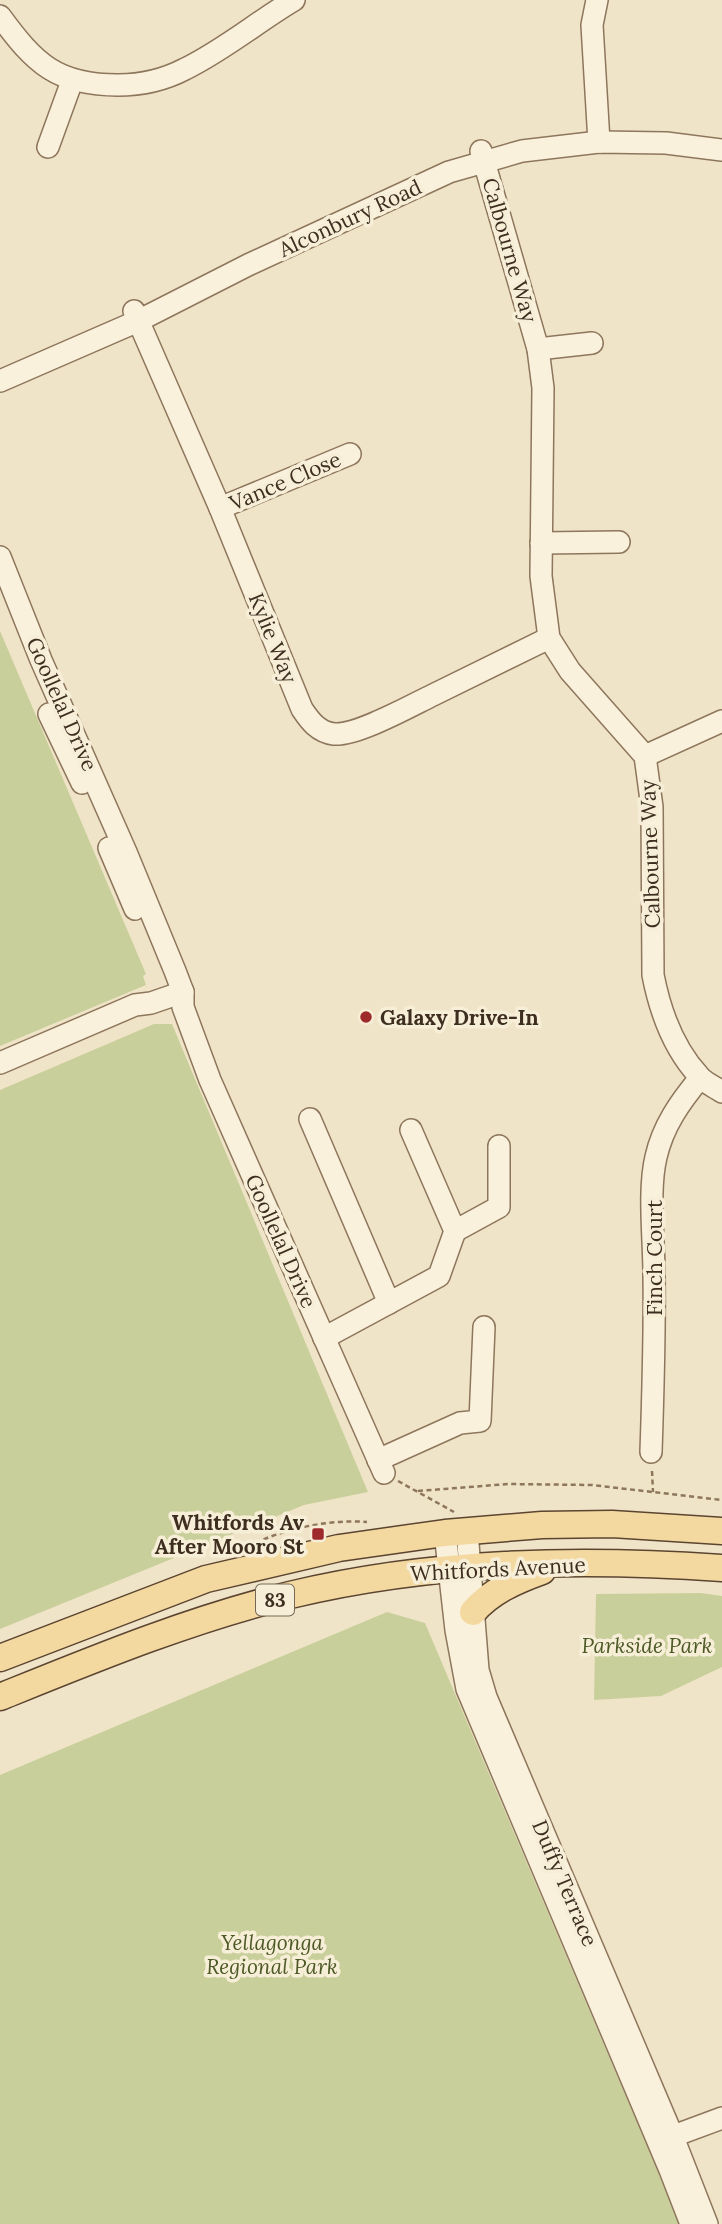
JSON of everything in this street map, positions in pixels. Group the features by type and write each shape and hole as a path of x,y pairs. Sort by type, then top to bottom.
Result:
{"main road":[{"name":"Whitfords Avenue","path":"0,1658 206,1579 338,1548 457,1527 612,1524 722,1531"},
{"path":"473,1612 482,1601 516,1581 563,1563"},
{"name":"Whitfords Avenue","path":"0,1697 223,1613 338,1585 459,1567 650,1563 722,1568"}],"street":[{"path":"0,16 21,44 44,65 72,81 137,85 185,69 233,40 266,7 294,0"},
{"path":"597,0 592,25 599,137"},
{"path":"48,147 72,81"},
{"name":"Alconbury Road","path":"0,380 136,316 241,255 446,163 483,156 530,139 659,133 722,140"},
{"name":"Alconbury Road","path":"599,137 722,150"},
{"name":"Calbourne Way","path":"483,156 538,349 543,388 541,576 549,638 570,671 645,756 652,807 653,975 657,998 666,1023 700,1078 722,1092"},
{"name":"Alconbury Road","path":"0,368 136,316"},
{"name":"Kylie Way","path":"136,316 220,508 302,709 310,722 333,734 345,734 390,716 549,638"},
{"name":"Calbourne Way","path":"538,349 592,343"},
{"name":"Vance Close","path":"220,508 350,454"},
{"path":"541,543 619,542"},
{"name":"Goollelal Drive","path":"0,557 41,660 126,852 210,1080 381,1466"},
{"name":"Goollelal Drive","path":"0,592 58,736 177,992"},
{"path":"645,756 722,721"},
{"path":"0,1063 135,1005 151,1003 177,992"},
{"name":"Finch Court","path":"651,1452 655,1315 653,1187 656,1159 663,1133 678,1104 700,1078"},
{"path":"310,1119 389,1303"},
{"path":"411,1129 455,1231"},
{"path":"324,1338 439,1276 455,1231 499,1207 499,1146"},
{"path":"381,1466 460,1423 480,1421 484,1327"},
{"name":"Duffy Terrace","path":"457,1527 461,1665 467,1689 666,2139 707,2224"},
{"name":"Duffy Terrace","path":"459,1567 473,1612 478,1670 486,1697 666,2139 691,2224"},
{"path":"666,2139 722,2118"}],"path":[{"path":"651,1452 653,1492"},
{"path":"381,1466 418,1491 457,1527"},
{"path":"418,1491 520,1484 592,1485 722,1500"}],"green space":[{"path":"0,631 146,974 143,976 146,985 0,1046"},
{"path":"154,1024 172,1024 368,1492 304,1505 0,1629 0,1090"},
{"name":"Parkside Park","path":"701,1593 722,1596 722,1667 661,1696 594,1700 596,1594"},
{"name":"Yellagonga Regional Park","path":"387,1612 425,1623 680,2224 0,2224 0,1775"}],"place":[{"name":"Galaxy Drive-In","path":"366,1017"},
{"name":"Whitfords Av After Mooro St","path":"318,1534"}]}
